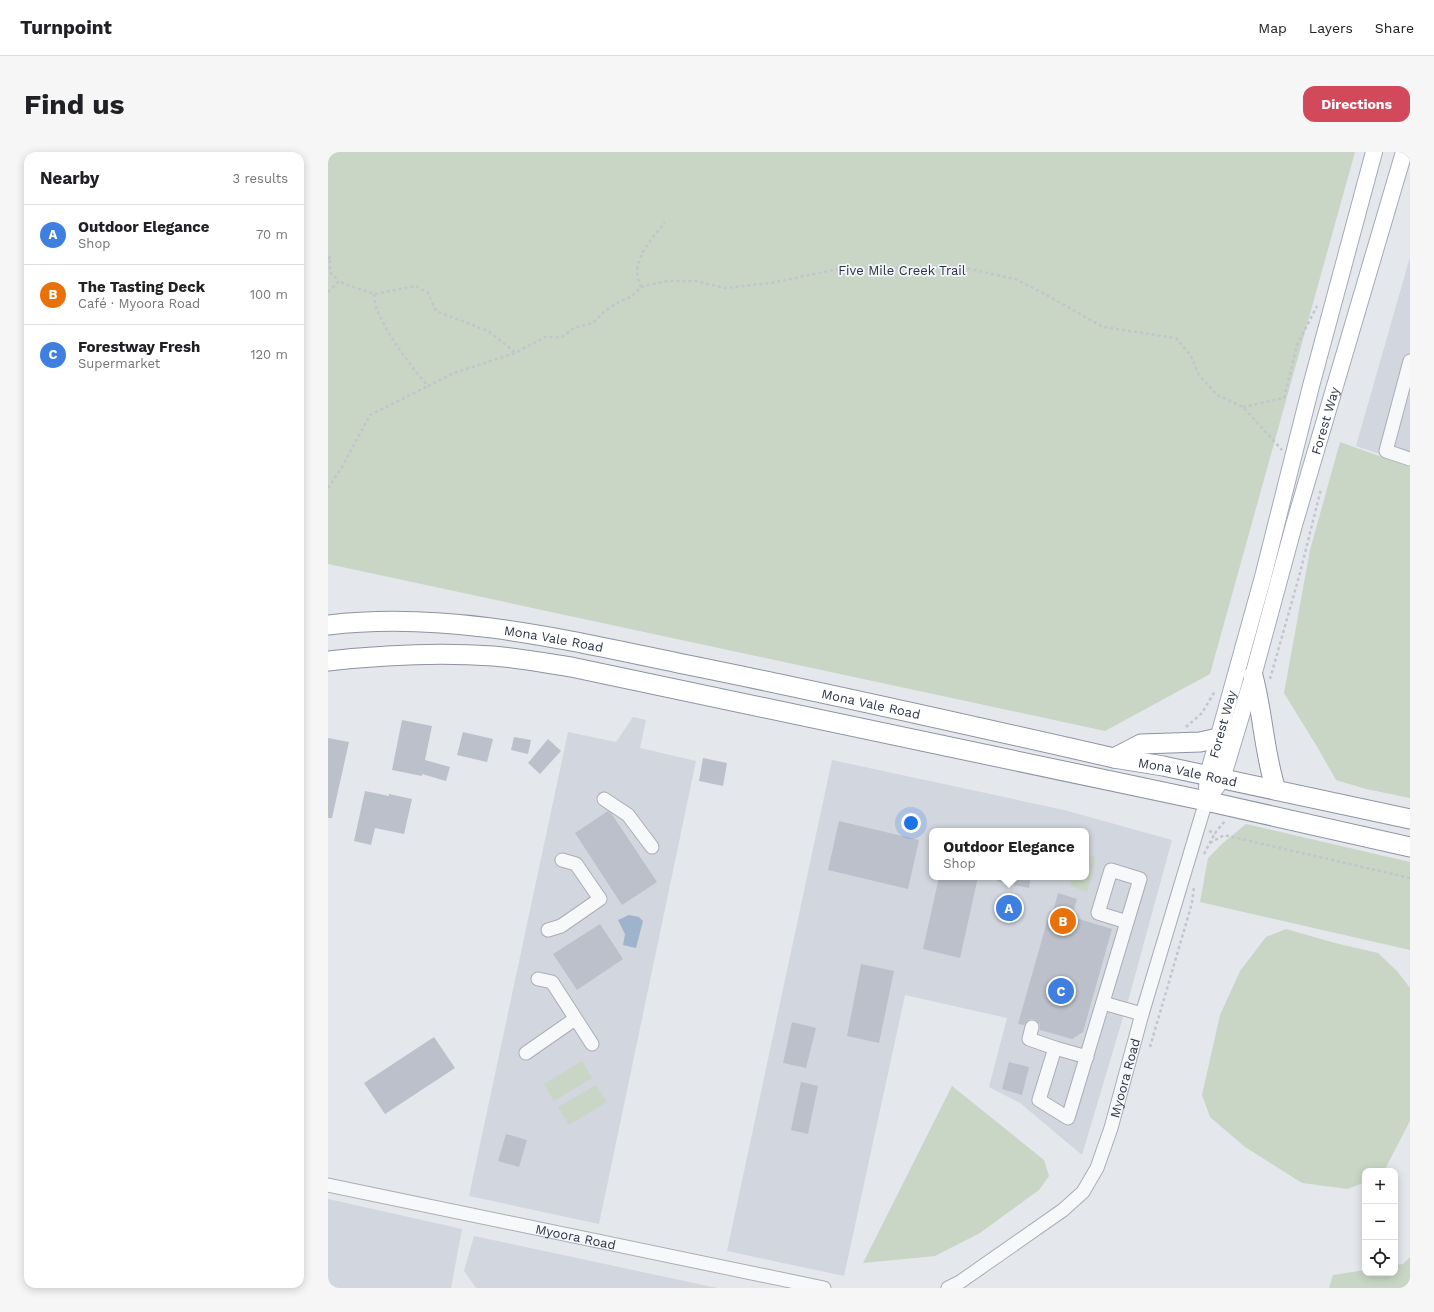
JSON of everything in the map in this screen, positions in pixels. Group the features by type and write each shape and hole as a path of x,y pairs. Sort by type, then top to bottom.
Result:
{"highway":[{"name":"Mona Vale Road","path":"328,625 359,621 392,621 478,626 541,635 782,684 1114,758 1215,777 1410,819"},
{"name":"Mona Vale Road","path":"328,661 400,655 444,654 493,656 549,664 1206,801 1410,847"},
{"path":"1253,676 1258,694 1270,771 1276,790"},
{"path":"1114,758 1141,744 1200,742 1218,738"}],"main road":[{"name":"Forest Way","path":"1215,777 1218,738 1374,152"},
{"name":"Forest Way","path":"1206,801 1253,676 1294,525 1404,152"}],"street":[{"path":"1410,361 1386,450 1410,459"},
{"path":"604,799 628,815 652,847"},
{"name":"Myoora Road","path":"948,1288 960,1282 1063,1210 1083,1192 1097,1168 1109,1135 1142,1014 1206,801"},
{"path":"548,930 561,926 600,899 576,864 562,860"},
{"path":"1055,1048 1039,1100 1068,1118 1127,922"},
{"path":"538,978 552,982 592,1044"},
{"path":"1103,1003 1142,1014"},
{"path":"526,1053 575,1019"},
{"path":"1032,1028 1029,1039 1087,1057"},
{"name":"Myoora Road","path":"328,1185 824,1288"}],"path":[{"path":"641,287 637,273 639,262 648,243 665,222"},
{"path":"328,259 330,257 330,272 339,281 374,294 416,286 428,293 436,311 488,331 515,353"},
{"name":"Five Mile Creek Trail","path":"328,488 342,467 370,415 454,373 515,353 544,337 562,337 574,328 593,323 604,310 631,297 641,287 668,281 696,281 725,288 771,283 838,269 961,267 1015,279 1103,327 1176,338 1191,356 1199,375 1217,395 1244,407 1292,463"},
{"path":"328,292 339,281"},
{"path":"374,294 377,308 394,340 412,367 428,386"},
{"path":"1244,407 1284,398 1297,345 1317,306 1319,299"},
{"path":"1270,684 1270,677 1300,573 1322,484"},
{"path":"1184,728 1202,713 1217,689"},
{"path":"1202,860 1215,833 1226,818"},
{"path":"1208,831 1215,833"},
{"path":"1210,843 1224,835 1410,878"},
{"path":"1150,1047 1192,903 1195,884"}],"shaded area":[{"path":"1410,257 1410,464 1356,446"},
{"path":"633,717 646,720 640,748 696,761 599,1224 469,1196 568,732 616,742"},
{"path":"832,760 1064,810 1172,840 1130,994 1082,1155 1020,1103 989,1087 1007,1018 905,995 844,1276 727,1251"},
{"path":"328,1199 462,1229 451,1288 328,1288"},
{"path":"474,1236 717,1288 476,1288 464,1271"}],"green space":[{"path":"328,152 1355,152 1210,674 1105,731 328,564"},
{"path":"1340,442 1410,467 1410,798 1366,789 1336,780 1284,693 1310,550"},
{"path":"1246,824 1410,862 1410,950 1200,902 1208,858"},
{"path":"1089,855 1096,857 1087,892 1071,886 1070,880 1089,880"},
{"path":"1286,929 1378,953 1397,971 1410,988 1410,1121 1386,1168 1362,1168 1362,1183 1348,1189 1302,1183 1245,1147 1210,1117 1202,1095 1220,1015 1240,971 1266,937"},
{"path":"582,1061 592,1078 554,1101 544,1084"},
{"path":"596,1085 607,1102 569,1125 558,1107"},
{"path":"952,1086 1044,1160 1049,1176 1039,1190 980,1233 935,1256 863,1263"},
{"path":"1410,1257 1410,1288 1329,1288 1333,1275 1362,1270 1362,1276 1398,1276 1398,1265 1403,1264"}],"water":[{"path":"629,915 639,917 643,921 636,948 623,945 625,934 618,920"}],"building":[{"path":"402,720 432,726 425,760 450,767 446,781 422,774 422,776 392,770"},
{"path":"463,732 493,739 487,762 457,755"},
{"path":"514,737 531,740 528,754 511,750"},
{"path":"328,738 349,742 332,818 328,818"},
{"path":"548,739 561,751 540,774 528,763"},
{"path":"703,758 727,763 723,786 699,781"},
{"path":"365,791 412,799 404,834 375,828 371,845 354,841"},
{"path":"608,811 611,813 657,882 622,905 575,833"},
{"path":"839,821 919,840 908,889 828,870"},
{"path":"938,880 977,880 960,958 923,949"},
{"path":"997,880 1030,880 1029,888"},
{"path":"1058,893 1077,899 1073,913 1077,914 1076,918 1112,929 1083,1032 1072,1039 1040,1030 1040,1024 1034,1019 1029,1019 1024,1025 1018,1024 1050,911 1053,912"},
{"path":"600,924 623,959 577,990 553,954"},
{"path":"861,964 894,971 879,1043 847,1036"},
{"path":"792,1022 816,1028 806,1068 783,1063"},
{"path":"434,1037 455,1068 385,1114 364,1083"},
{"path":"1009,1062 1029,1067 1022,1095 1002,1089"},
{"path":"801,1082 818,1086 808,1134 791,1130"},
{"path":"506,1134 527,1140 519,1167 498,1161"}],"place":[{"name":"Outdoor Elegance","path":"1009,908"},
{"name":"The Tasting Deck","path":"1063,921"},
{"name":"Forestway Fresh","path":"1061,991"}]}
